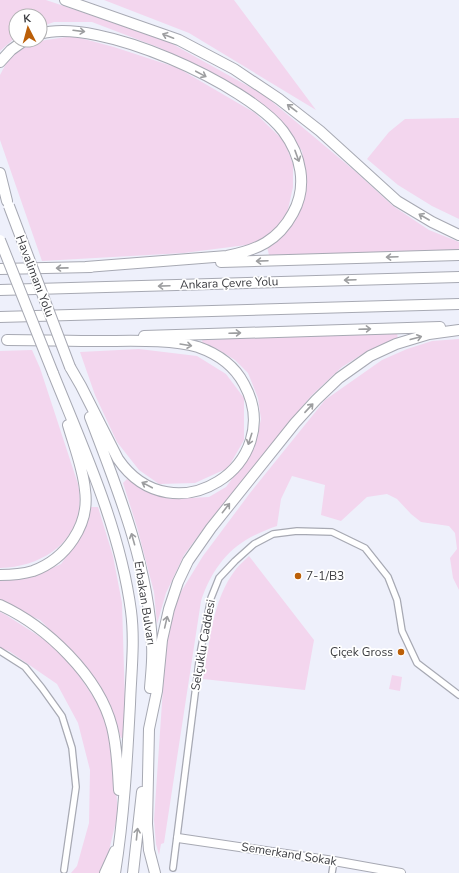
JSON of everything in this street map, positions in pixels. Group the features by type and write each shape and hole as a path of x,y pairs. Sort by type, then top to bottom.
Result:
{"highway":[{"path":"65,0 179,40 234,69 279,98 303,117 349,156 369,176 397,200 432,222 459,234"},
{"path":"48,32 70,30 82,31 107,37 157,53 236,92 266,114 283,130 294,148 300,165 301,183 295,210 282,229 263,245 246,252 227,256 86,267"},
{"path":"0,62 14,48"},
{"path":"0,173 8,203"},
{"name":"Havalimanı Yolu","path":"0,185 70,367"},
{"name":"Havalimanı Yolu","path":"0,240 53,373"},
{"path":"0,269 459,255"},
{"name":"Ankara Çevre Yolu","path":"0,290 459,277"},
{"path":"0,317 459,304"},
{"path":"3,340 459,326"},
{"path":"155,873 149,850 147,824 149,729 157,691 162,640 173,597 188,561 218,519 295,423 316,400 346,372 370,356 396,344 429,334 459,330"},
{"path":"3,340 145,341 198,347 219,356 228,362 241,378 252,405 254,424 242,458 237,466 226,477 210,486 187,494 162,492 145,485 124,468 118,459 70,367"},
{"name":"Erbakan Bulvarı","path":"70,367 125,513 144,581 150,623 152,647 149,729 133,873"},
{"path":"0,575 33,571 59,555 70,545 84,519 86,496 83,478 53,373"},
{"name":"Erbakan Bulvarı","path":"53,373 85,451 112,526 123,569 131,610 133,630 128,751 122,830 116,873"},
{"path":"0,605 30,621 56,643 81,669 98,695 112,726 118,757 122,830 105,873"}],"street":[{"name":"Selçuklu Caddesi","path":"174,868 200,654 211,598 219,578 234,561 254,544 273,534 297,531 332,532 365,548 388,577 397,600 402,631 417,663 459,695"},
{"path":"0,651 24,667 42,688 62,716 72,748 76,786 64,870"},
{"name":"Semerkand Sokak","path":"178,838 334,861 401,873"},
{"path":"332,873 334,861"}],"shaded area":[{"path":"0,0 46,0 167,41 264,95 356,172 393,206 429,230 459,242 459,250 269,255 267,247 306,183 302,151 274,114 215,75 160,48 92,22 54,22 48,24 48,8 8,8 8,44 0,51"},
{"path":"104,0 234,0 316,110 189,33"},
{"path":"73,36 114,47 178,68 255,113 284,141 293,164 293,187 287,214 274,232 254,244 184,253 42,261 0,140 0,75 9,58 24,48 48,48 48,40"},
{"path":"459,118 459,219 432,206 398,185 367,159 389,132 405,119"},
{"path":"397,333 398,339 369,350 342,367 311,396 207,524 184,555 166,593 157,624 154,592 137,527 123,483 127,479 145,490 171,499 209,497 226,487 254,449 261,419 258,398 248,373 235,360 217,349 203,346 202,340"},
{"path":"459,339 459,590 453,578 450,558 457,549 455,533 449,526 421,522 397,499 387,494 367,497 341,521 321,515 325,485 292,476 281,499 277,526 251,537 233,549 214,573 201,601 164,843 161,844 159,855 156,844 154,820 166,644 173,608 182,590 203,556 250,493 325,400 382,360 407,349 432,341"},
{"path":"139,349 197,356 226,374 244,398 244,440 228,468 195,483 159,484 139,470 117,442 95,395 80,352"},
{"path":"32,350 40,368 78,484 80,502 77,518 71,533 61,545 34,562 0,568 0,351"},
{"path":"90,507 98,507 113,556 122,603 126,737 121,738 114,718 98,684 81,660 40,620 0,603 0,581 34,576 61,564 81,536"},
{"path":"249,556 314,640 305,690 203,679 213,622 222,594 236,569"},
{"path":"0,612 48,642 74,668 104,713 112,742 118,813 108,855 100,873 71,873 77,866 89,823 90,770 78,723 57,684 9,651 0,648"},
{"path":"392,675 402,677 400,691 389,689"}],"place":[{"name":"7-1/B3","path":"298,576"},
{"name":"Çiçek Gross","path":"401,652"}]}
